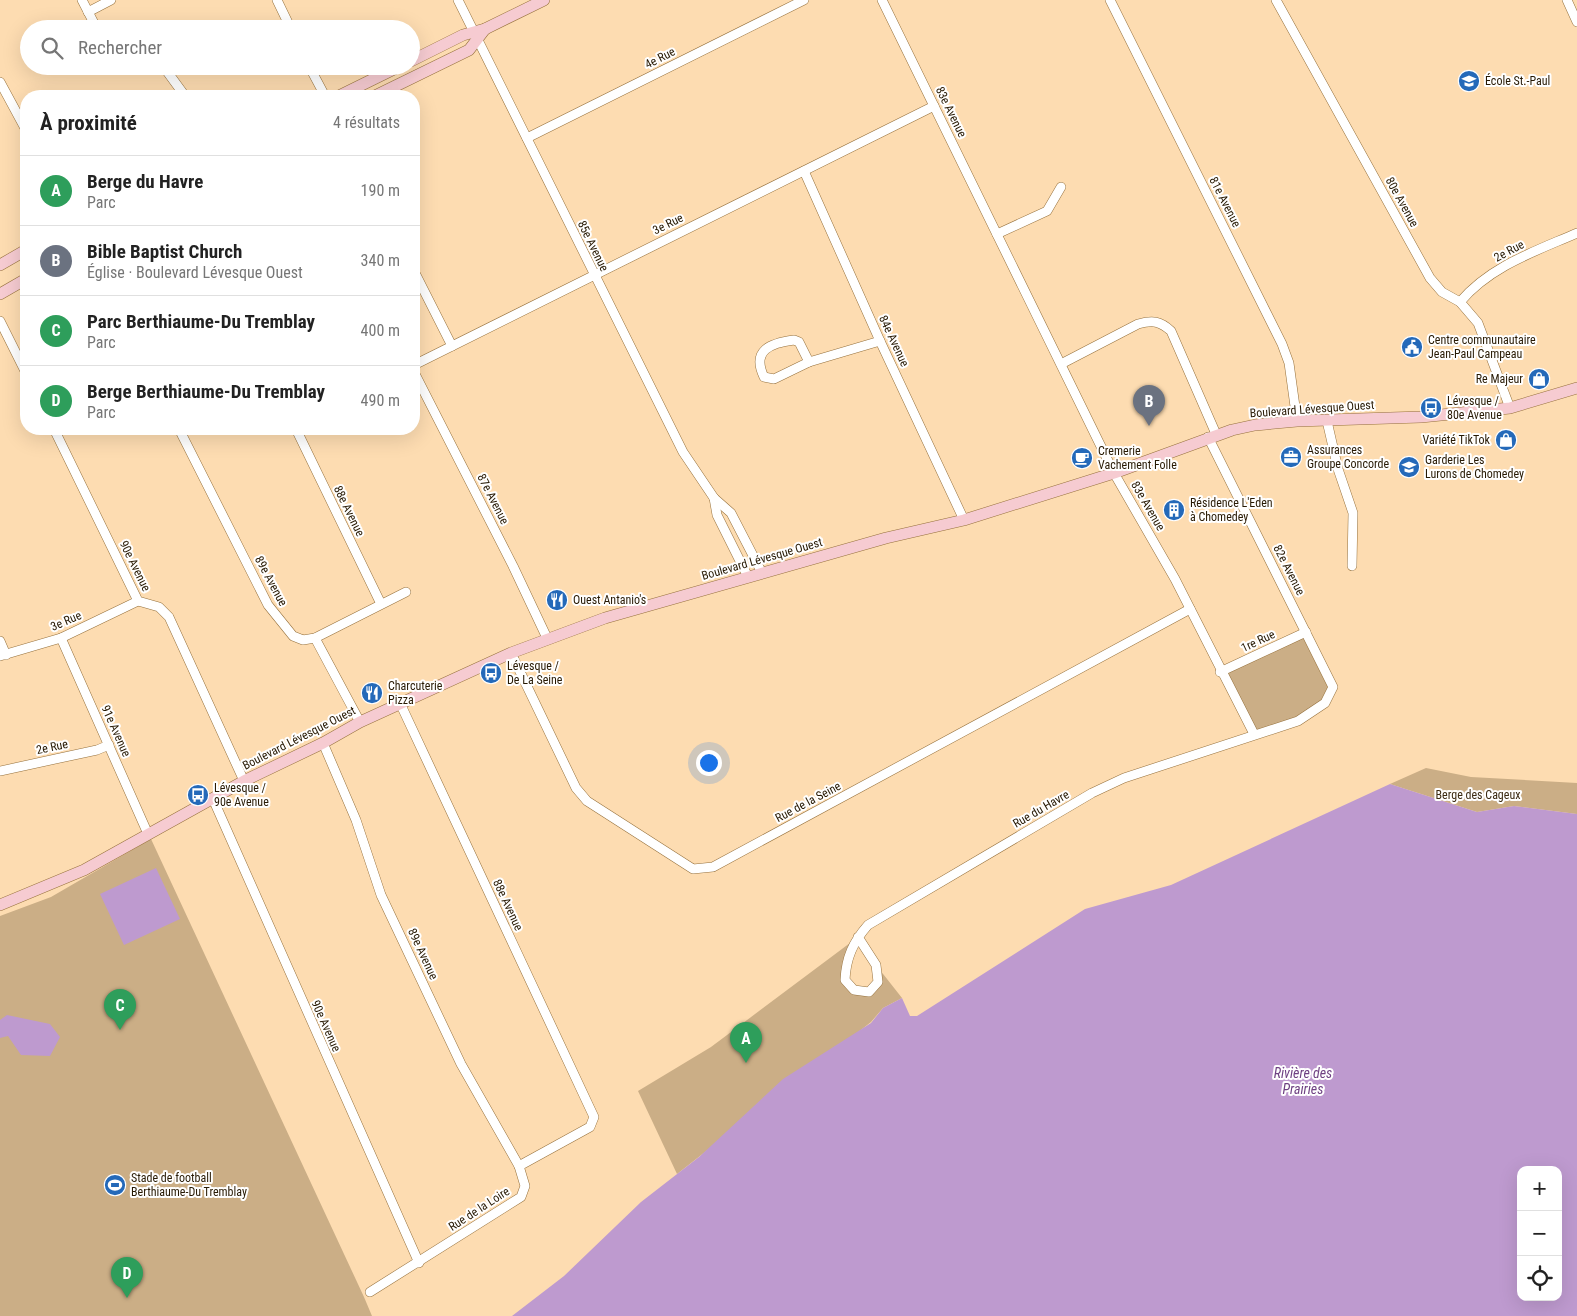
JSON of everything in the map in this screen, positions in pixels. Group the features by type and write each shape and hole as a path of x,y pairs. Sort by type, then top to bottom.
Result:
{"street":[{"path":"82,0 92,20"},
{"path":"88,12 111,0"},
{"path":"276,0 286,20"},
{"name":"85e Avenue","path":"458,0 683,452 714,498 731,513 762,573"},
{"path":"420,74 469,50 475,36 485,29 544,0"},
{"name":"4e Rue","path":"527,138 804,0"},
{"name":"83e Avenue","path":"882,0 1114,473 1175,579 1220,672 1254,734"},
{"name":"81e Avenue","path":"1110,0 1282,344 1289,363 1297,421"},
{"name":"80e Avenue","path":"1276,0 1430,278 1442,292 1460,302 1478,323 1510,408"},
{"path":"1567,0 1577,22"},
{"path":"420,56 463,35 475,36"},
{"path":"169,75 180,90"},
{"path":"314,75 321,90"},
{"path":"351,90 382,75"},
{"path":"387,90 418,75"},
{"path":"0,82 20,119"},
{"name":"3e Rue","path":"420,362 934,106"},
{"name":"84e Avenue","path":"804,171 880,341 964,520"},
{"path":"997,234 1047,211 1061,187"},
{"name":"2e Rue","path":"1460,302 1480,282 1512,262 1577,232"},
{"path":"0,265 20,253"},
{"path":"0,294 20,282"},
{"path":"420,283 452,346"},
{"path":"0,321 20,361"},
{"name":"82e Avenue","path":"1061,364 1138,324 1150,321 1161,323 1171,331 1212,436 1333,687"},
{"path":"808,362 799,342 794,340 770,346 762,352 759,361 764,377 774,379 808,362 880,341"},
{"name":"87e Avenue","path":"420,384 513,566 547,638"},
{"name":"Boulevard Lévesque Ouest","path":"0,905 84,870 213,798 323,744 360,722 400,703 547,638 605,618 762,573 964,520 1114,473 1212,436 1255,425 1297,421 1428,416 1510,408 1577,388"},
{"path":"1327,421 1338,469 1353,513 1352,566"},
{"name":"90e Avenue","path":"57,435 138,602 159,608 169,616 244,782"},
{"name":"89e Avenue","path":"182,435 268,605 293,636 303,640 315,638"},
{"name":"88e Avenue","path":"299,435 381,604"},
{"name":"85e Avenue","path":"714,498 717,516 748,577"},
{"path":"360,722 315,638 406,592"},
{"name":"3e Rue","path":"3,656 61,638 138,602"},
{"name":"Rue de la Seine","path":"512,653 576,788 587,801 693,869 713,868 1190,609"},
{"name":"1re Rue","path":"1220,672 1306,632"},
{"name":"91e Avenue","path":"61,638 148,834"},
{"path":"0,640 3,656"},
{"name":"Rue du Havre","path":"858,937 876,965 878,982 869,992 854,990 845,980 846,961 858,937 868,925 1092,793 1124,778 1298,720 1325,703 1333,687"},
{"name":"88e Avenue","path":"400,703 594,1117 590,1128 518,1166"},
{"name":"89e Avenue","path":"323,744 356,820 381,895 461,1064 518,1166"},
{"name":"2e Rue","path":"0,771 97,750 109,745"},
{"name":"90e Avenue","path":"213,798 419,1263"},
{"name":"Rue de la Loire","path":"370,1292 419,1263 521,1197 525,1186 518,1166"}],"green space":[{"path":"1306,632 1333,687 1318,707 1309,714 1289,723 1254,734 1220,672"},
{"name":"Berge des Cageux","path":"1426,768 1471,777 1577,783 1577,814 1514,806 1477,812 1390,784"},
{"path":"151,839 372,1316 0,1316 0,916 51,897"},
{"path":"858,937 845,980 854,990 869,992 878,982 876,965 902,998 883,1008 871,1022 677,1174 638,1091 711,1047"}],"water":[{"name":"Rivière des Prairies","path":"1390,784 1477,812 1514,806 1577,814 1577,1316 512,1316 564,1276 641,1202 699,1157 783,1079 871,1023 883,1008 902,998 910,1016 917,1016 1085,909 1171,885"},
{"path":"156,868 180,919 124,945 100,894"},
{"path":"7,1015 50,1024 60,1037 50,1056 21,1055 8,1036 0,1038 0,1020"}],"place":[{"name":"École St.-Paul","path":"1469,81"},
{"name":"Centre communautaire Jean-Paul Campeau","path":"1412,347"},
{"name":"Re Majeur","path":"1539,379"},
{"name":"Lévesque / 80e Avenue","path":"1431,408"},
{"name":"Bible Baptist Church","path":"1149,426"},
{"name":"Variété TikTok","path":"1506,440"},
{"name":"Assurances Groupe Concorde","path":"1291,457"},
{"name":"Cremerie Vachement Folle","path":"1082,458"},
{"name":"Garderie Les Lurons de Chomedey","path":"1409,467"},
{"name":"Résidence L'Eden à Chomedey","path":"1174,510"},
{"name":"Ouest Antanio's","path":"557,600"},
{"name":"Lévesque / De La Seine","path":"491,673"},
{"name":"Charcuterie Pizza","path":"372,693"},
{"name":"Lévesque / 90e Avenue","path":"198,795"},
{"name":"Parc Berthiaume-Du Tremblay","path":"120,1030"},
{"name":"Berge du Havre","path":"746,1063"},
{"name":"Stade de football Berthiaume-Du Tremblay","path":"115,1185"},
{"name":"Berge Berthiaume-Du Tremblay","path":"127,1298"}]}
